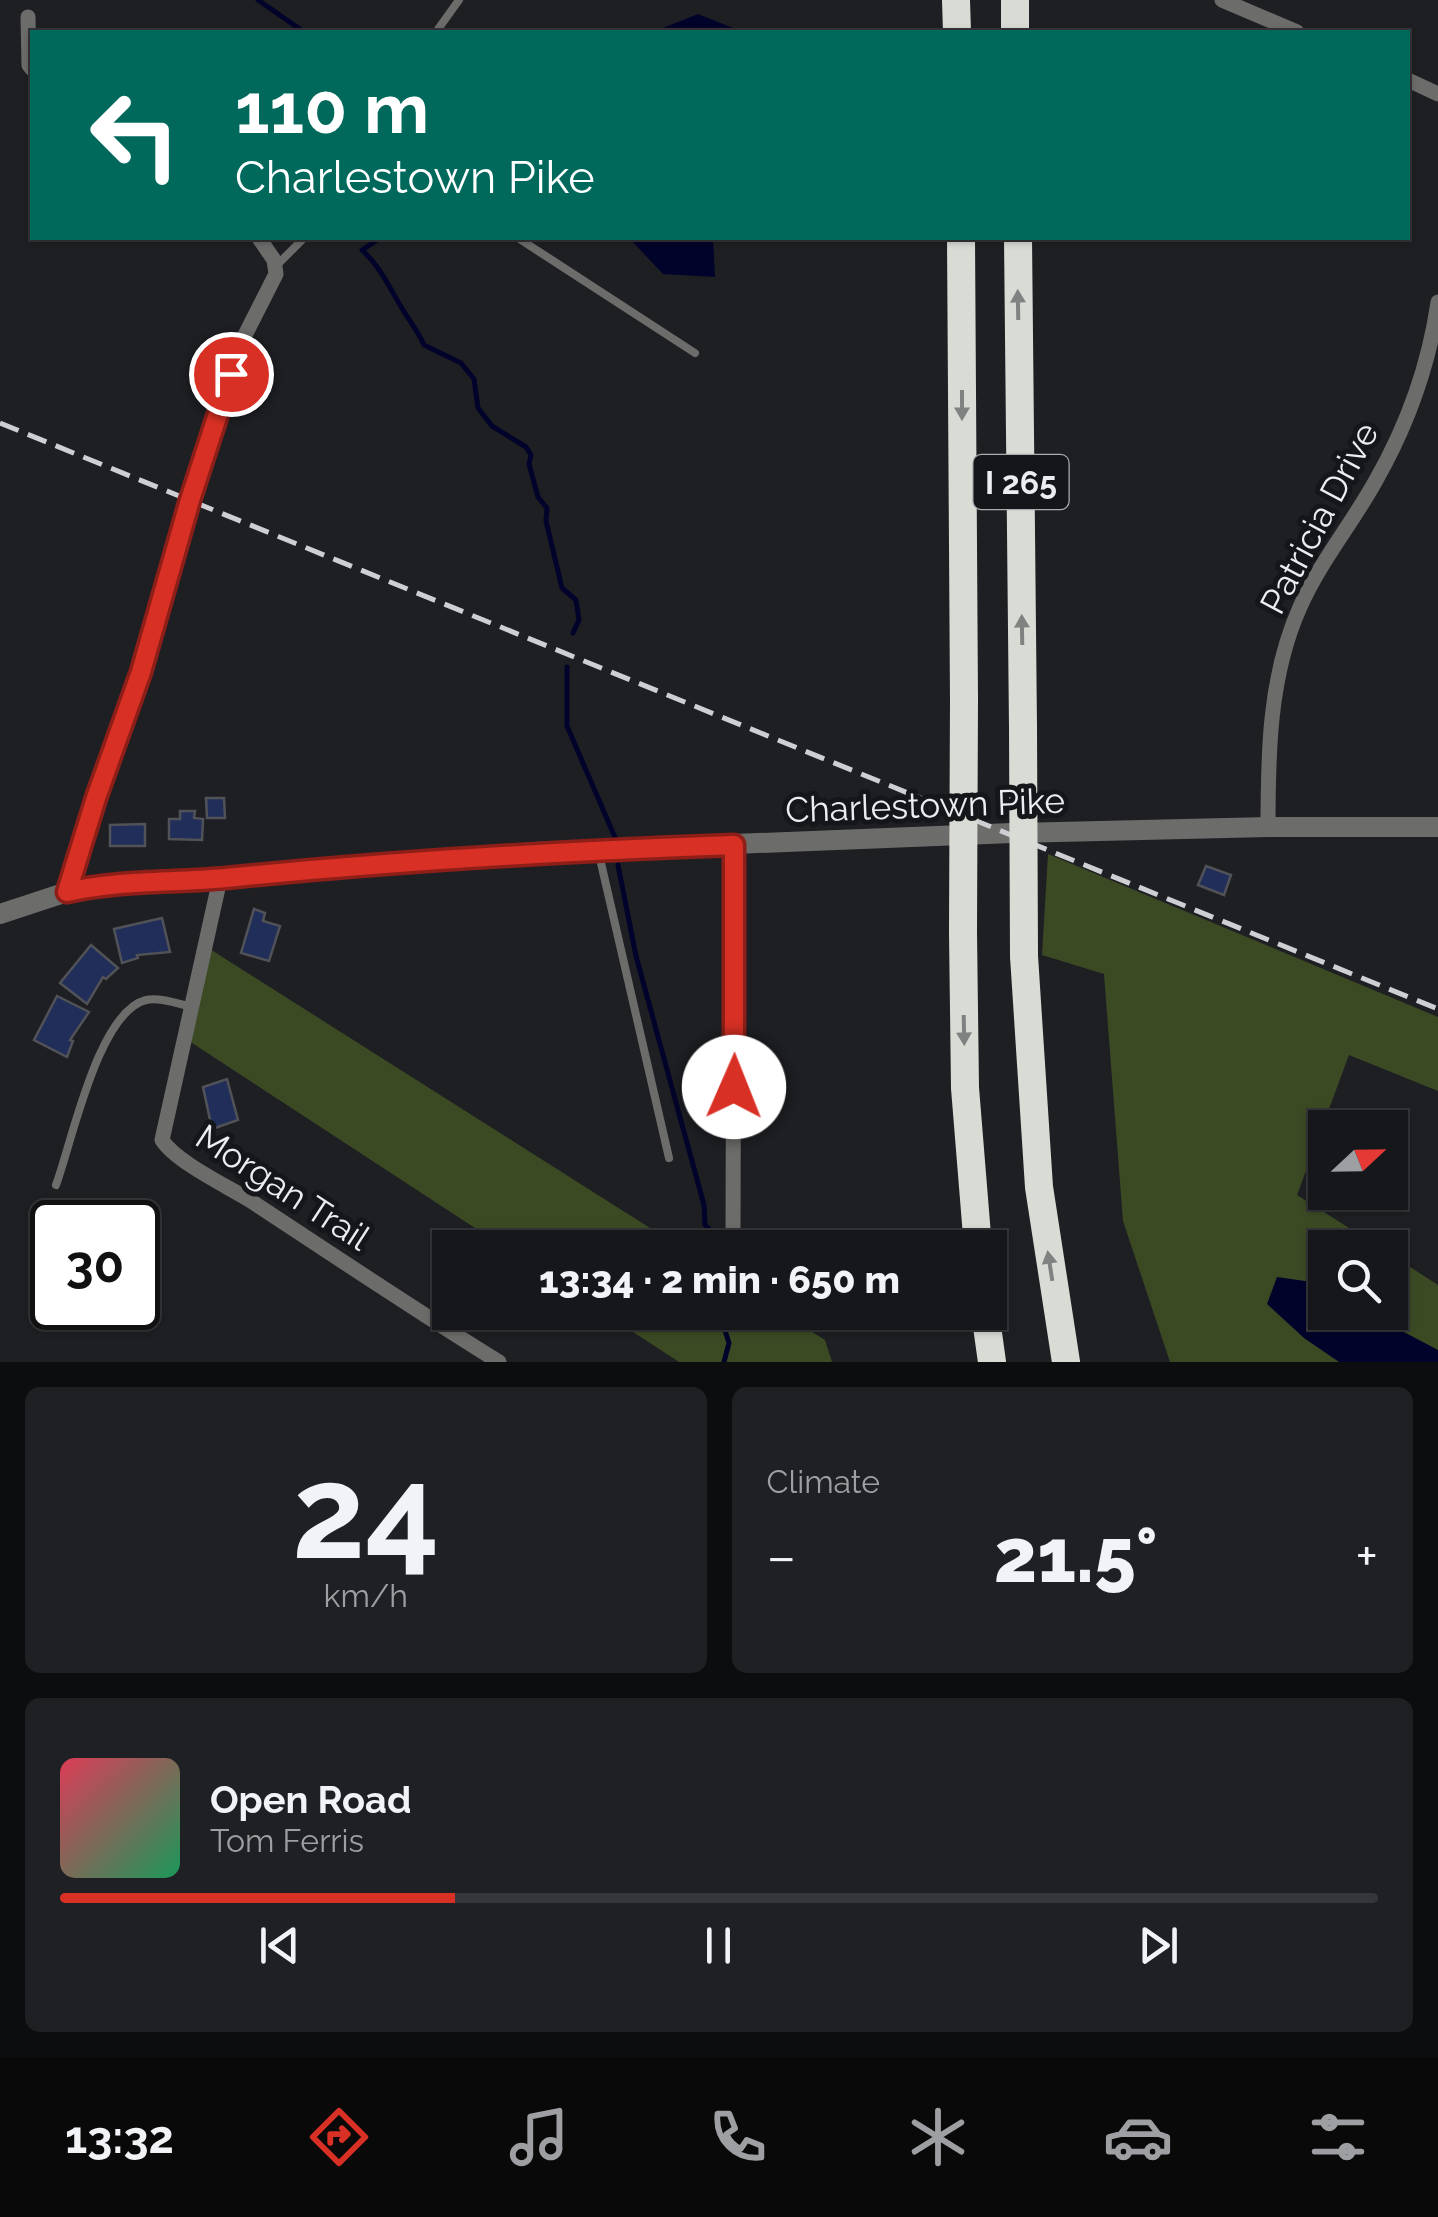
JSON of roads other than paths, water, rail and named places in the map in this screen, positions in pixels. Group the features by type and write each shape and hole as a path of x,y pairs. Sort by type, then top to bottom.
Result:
{"highway":[{"path":"956,0 957,30"},
{"path":"1015,0 1015,30"},
{"name":"I 265","path":"961,240 965,1088 977,1230"},
{"name":"I 265","path":"1018,240 1024,956 1039,1187 1066,1362"},
{"path":"988,1330 992,1362"}],"street":[{"path":"1222,0 1292,30"},
{"path":"28,17 30,68"},
{"path":"1410,81 1438,94"},
{"path":"67,892 141,672 190,500 241,343 276,274 261,240"},
{"name":"Patricia Drive","path":"1268,827 1269,740 1287,644 1316,576 1396,441 1414,399 1438,302"},
{"name":"Charlestown Pike","path":"0,914 67,892 113,884 220,878 372,862 598,850 1268,827 1438,827"},
{"path":"733,1230 734,845"},
{"name":"Morgan Trail","path":"220,878 162,1140 170,1153 499,1362"}],"lane":[{"path":"437,30 459,0"},
{"path":"275,267 302,240"},
{"path":"521,240 695,353"},
{"path":"598,850 669,1158"},
{"path":"56,1185 71,1146 89,1076 114,1026 125,1012 145,1000 192,1007"}],"water":[{"path":"698,14 738,30 658,30"},
{"path":"631,240 713,240 715,277 663,274"},
{"path":"1277,1277 1308,1281 1308,1330 1400,1330 1438,1350 1438,1362 1339,1362 1304,1338 1267,1304"}],"waterway":[{"path":"258,0 301,30"},
{"path":"377,240 362,250 380,271 424,345 461,363 474,379 478,408 492,426 526,447 531,455 529,464 538,497 547,508 546,521 562,588 576,600 579,620 573,633"},
{"path":"567,667 567,726 617,842"},
{"path":"618,865 636,956 704,1205 705,1225 710,1230"},
{"path":"724,1362 729,1343 725,1330"}],"railway":[{"path":"0,423 1438,1009"}]}
